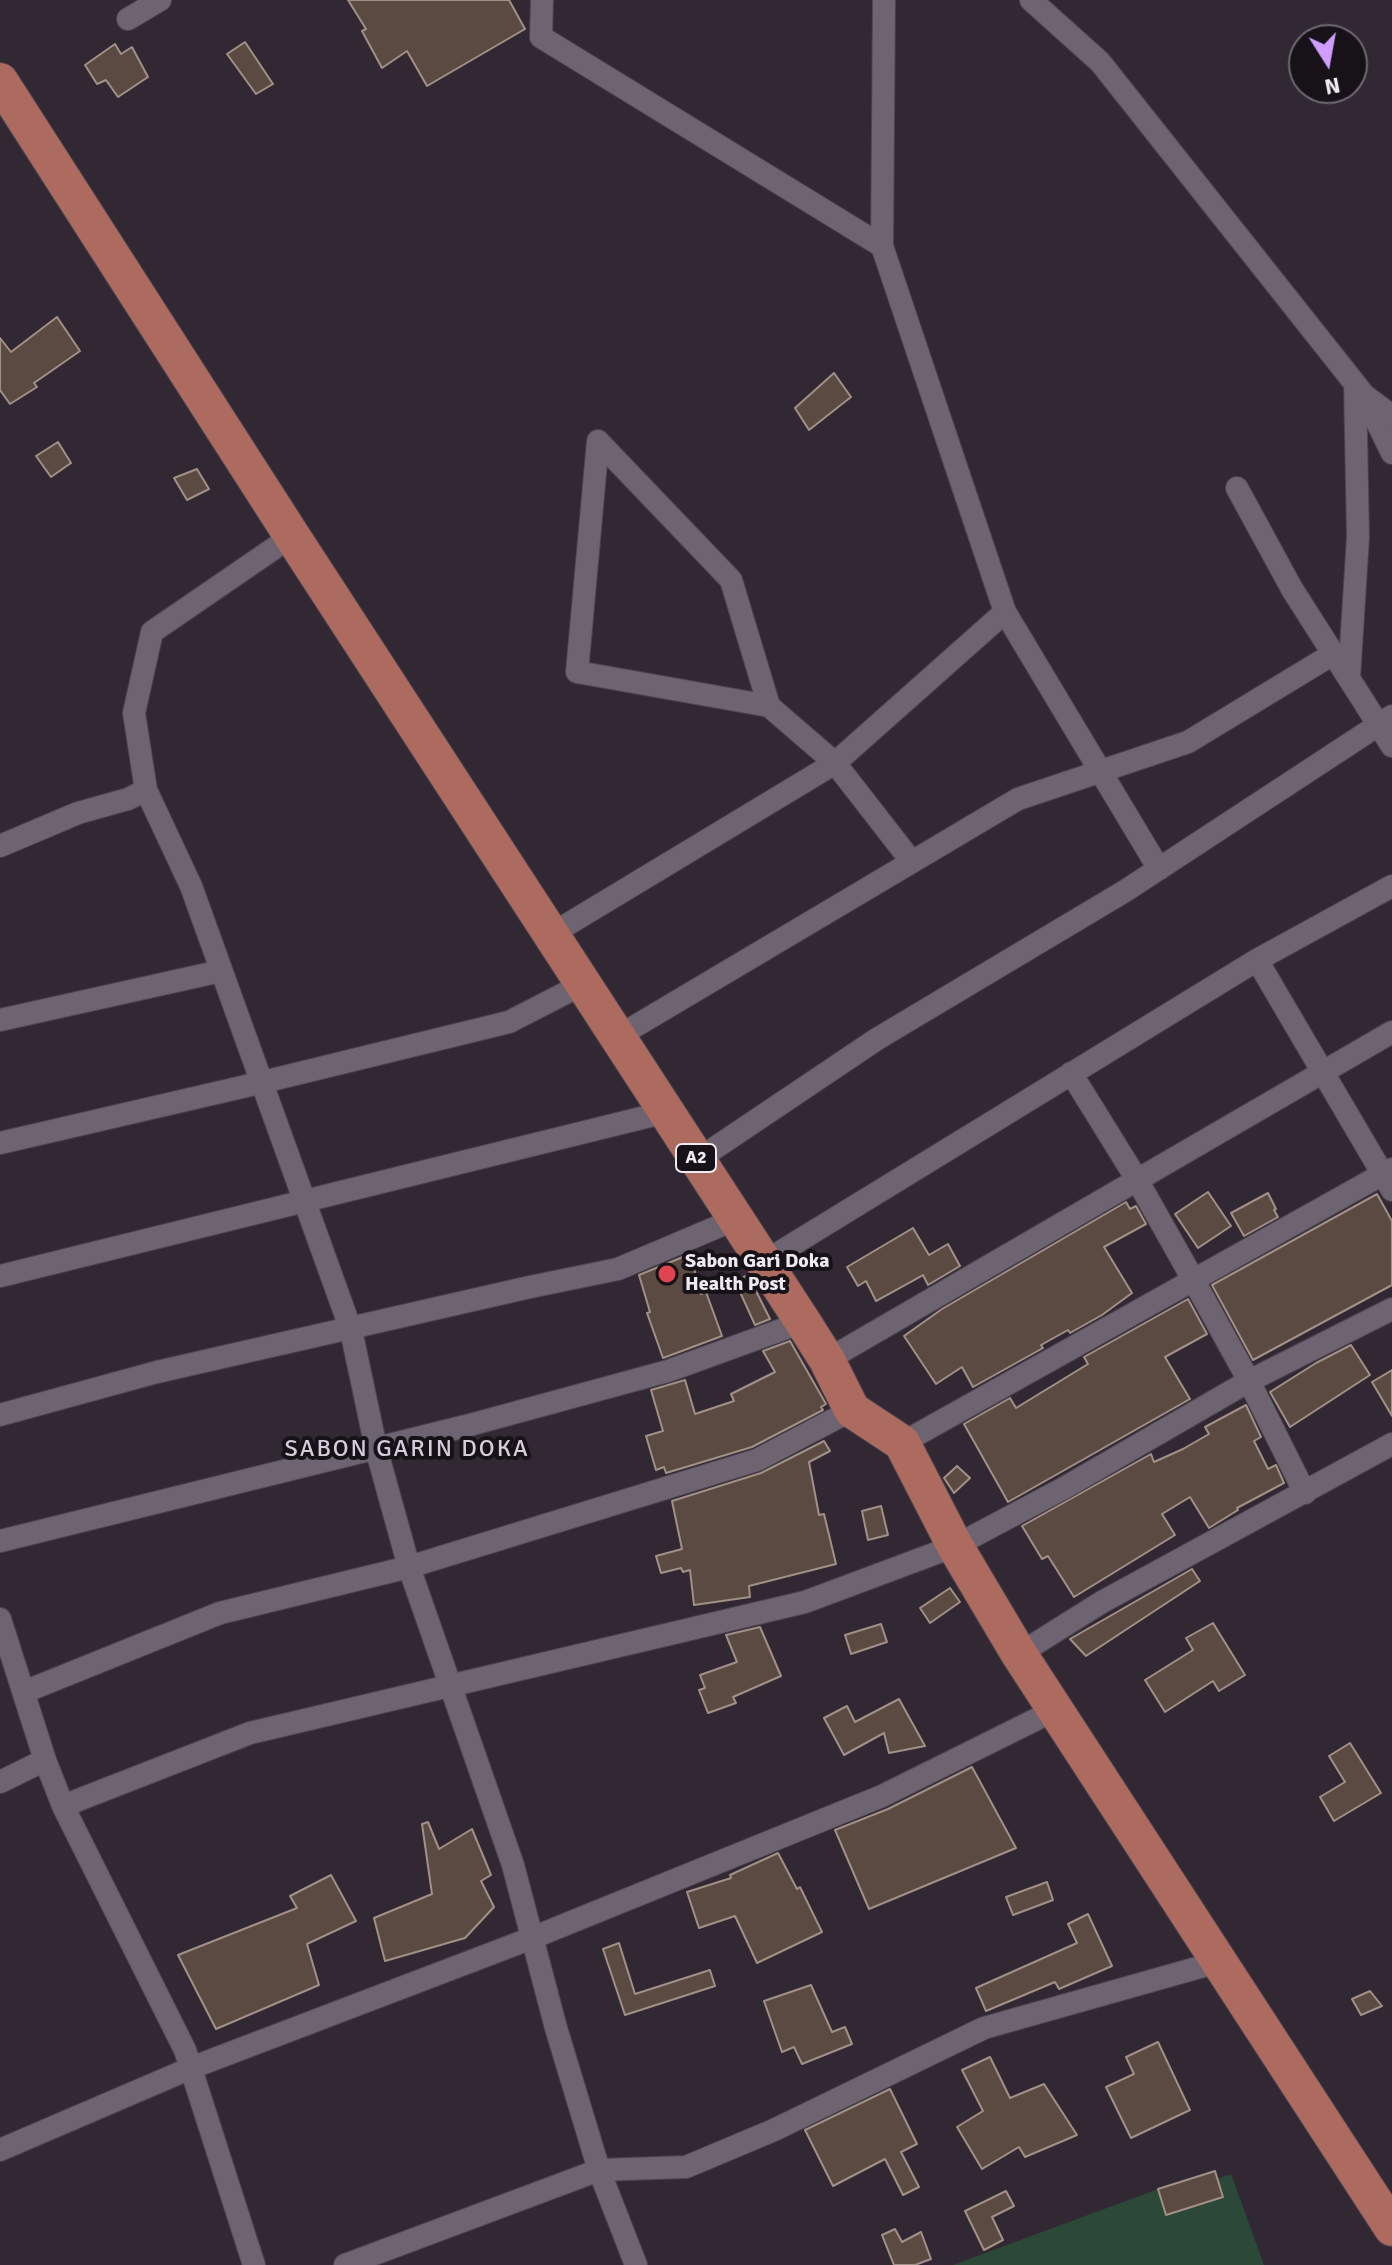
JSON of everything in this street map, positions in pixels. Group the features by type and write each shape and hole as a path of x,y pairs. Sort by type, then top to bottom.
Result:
{"highway":[{"name":"A2","path":"0,81 803,1322 827,1360 852,1410"},
{"path":"852,1410 902,1443 955,1546 1019,1654 1392,2228"}],"street":[{"path":"128,19 160,0"},
{"path":"542,0 541,37 882,246"},
{"path":"884,0 882,246 1005,612 1159,869"},
{"path":"1031,0 1100,62 1360,390 1392,453"},
{"path":"1360,390 1392,416"},
{"path":"1349,678 1358,537 1360,390"},
{"path":"769,706 731,580 598,441 577,672 769,706 835,763 912,862"},
{"path":"1237,488 1292,589 1333,654 1385,720 1392,746"},
{"path":"292,536 152,632 134,713 146,790 191,886 351,1330 376,1448 409,1567 513,1865 556,2028 599,2170 636,2265"},
{"path":"550,935 835,763 1005,612"},
{"path":"617,1037 1018,799 1188,742 1333,654"},
{"path":"697,1160 877,1039 1159,869 1385,720"},
{"path":"0,846 78,813 128,799 146,790"},
{"path":"764,1262 1257,960 1392,886"},
{"path":"902,1443 1194,1281 1389,1178 1257,960"},
{"path":"0,1020 221,971"},
{"path":"0,1143 509,1022 583,984"},
{"path":"827,1360 1392,1032"},
{"path":"1071,1073 1136,1178 1194,1281 1305,1493"},
{"path":"0,1276 666,1112"},
{"path":"0,1415 157,1372 618,1269 736,1219"},
{"path":"63,1806 250,1733 805,1602 955,1546 1064,1488 1249,1381 1392,1309"},
{"path":"0,1541 376,1448 668,1371 803,1322"},
{"path":"24,1692 220,1613 409,1567 757,1460 852,1410"},
{"path":"1019,1654 1102,1602 1392,1444"},
{"path":"0,1619 63,1806 185,2050 254,2265"},
{"path":"0,2150 191,2068 532,1938 882,1796 1055,1710"},
{"path":"0,1782 45,1760"},
{"path":"345,2265 599,2170 686,2167 774,2130 984,2028 1218,1962"}],"green space":[{"path":"1231,2174 1264,2265 953,2265 1158,2189 1166,2214 1217,2179"}],"building":[{"path":"348,0 509,0 525,29 427,86 407,51 382,68 362,31 366,29"},
{"path":"245,42 273,84 256,94 227,54"},
{"path":"115,44 121,54 132,47 148,77 118,97 106,80 97,84 85,65"},
{"path":"57,317 80,351 34,383 37,387 10,404 0,390 0,338 11,352"},
{"path":"834,373 851,397 809,430 795,408"},
{"path":"58,442 71,463 51,477 36,456"},
{"path":"197,469 209,489 187,500 174,478"},
{"path":"1208,1192 1231,1226 1198,1248 1175,1214"},
{"path":"1268,1193 1278,1217 1244,1236 1231,1213"},
{"path":"1377,1194 1392,1221 1392,1285 1253,1360 1212,1285"},
{"path":"1126,1202 1130,1209 1136,1206 1146,1224 1104,1247 1132,1293 1102,1315 1041,1345 1043,1348 973,1387 962,1367 936,1384 904,1336 942,1309"},
{"path":"913,1228 929,1255 948,1244 960,1266 928,1285 923,1275 876,1301 866,1281 858,1286 847,1267"},
{"path":"690,1254 701,1294 706,1292 722,1336 663,1358 647,1313 650,1312 639,1275"},
{"path":"748,1275 770,1319 755,1325 735,1281"},
{"path":"1188,1299 1207,1334 1165,1357 1190,1399 1008,1502 964,1424 1010,1398 1016,1408 1088,1364 1084,1357"},
{"path":"790,1341 826,1404 821,1407 823,1410 752,1447 666,1473 664,1467 656,1470 646,1436 663,1431 651,1390 685,1380 695,1414 734,1401 731,1394 775,1372 763,1351"},
{"path":"1351,1345 1370,1375 1290,1427 1270,1392"},
{"path":"1392,1370 1392,1416 1372,1382"},
{"path":"1246,1405 1261,1437 1254,1441 1268,1469 1276,1465 1284,1483 1237,1508 1209,1528 1190,1497 1162,1514 1175,1535 1074,1597 1048,1556 1042,1559 1022,1526 1151,1454 1154,1462 1183,1449 1209,1434 1205,1427"},
{"path":"824,1441 830,1451 809,1462 819,1515 824,1514 836,1564 749,1586 750,1597 694,1605 690,1570 683,1572 681,1568 661,1573 656,1556 682,1549 672,1501 761,1473"},
{"path":"957,1466 970,1478 954,1493 944,1478"},
{"path":"881,1506 888,1535 868,1540 862,1511"},
{"path":"1192,1569 1200,1581 1086,1656 1070,1639"},
{"path":"950,1588 960,1602 930,1623 920,1608"},
{"path":"1213,1623 1245,1675 1219,1691 1213,1681 1165,1712 1145,1680 1193,1650 1186,1638"},
{"path":"881,1624 887,1642 851,1654 845,1635"},
{"path":"760,1627 781,1676 733,1697 736,1703 708,1713 699,1690 705,1688 700,1675 737,1662 726,1635"},
{"path":"899,1699 925,1746 889,1753 884,1733 844,1755 824,1718 847,1706 855,1722"},
{"path":"1350,1743 1381,1793 1334,1821 1320,1797 1345,1782 1329,1756"},
{"path":"972,1767 1016,1848 869,1909 835,1830 888,1809"},
{"path":"428,1822 439,1849 472,1829 491,1875 481,1881 494,1907 465,1938 385,1961 374,1918 432,1894 422,1824"},
{"path":"778,1853 797,1889 800,1887 822,1932 757,1963 735,1916 699,1928 687,1892 731,1878 730,1875"},
{"path":"331,1875 356,1921 307,1944 319,1985 216,2029 178,1955 297,1908 290,1896"},
{"path":"1047,1882 1053,1900 1013,1915 1006,1897"},
{"path":"1088,1914 1112,1966 1059,1989 1055,1982 986,2011 976,1988 1077,1943 1068,1924"},
{"path":"619,1943 635,1994 710,1970 715,1986 625,2015 603,1949"},
{"path":"811,1985 832,2032 845,2027 852,2044 802,2064 794,2047 782,2052 764,2001"},
{"path":"1370,1991 1382,2006 1361,2015 1352,1999"},
{"path":"1158,2042 1190,2110 1131,2138 1106,2087 1134,2074 1126,2057"},
{"path":"990,2057 1010,2098 1044,2084 1077,2135 1025,2157 1019,2147 982,2169 957,2127 983,2111 962,2070"},
{"path":"890,2089 917,2144 901,2152 919,2187 903,2195 885,2159 833,2186 805,2130"},
{"path":"1215,2171 1223,2197 1166,2215 1158,2189"},
{"path":"1006,2191 1014,2206 992,2217 1003,2240 984,2250 965,2211"},
{"path":"895,2229 902,2242 921,2232 931,2259 915,2265 894,2265 882,2235"}],"place":[{"name":"Sabon Gari Doka Health Post","path":"667,1274"}],"district":[{"name":"SABON GARIN DOKA","path":"407,1450"}]}
